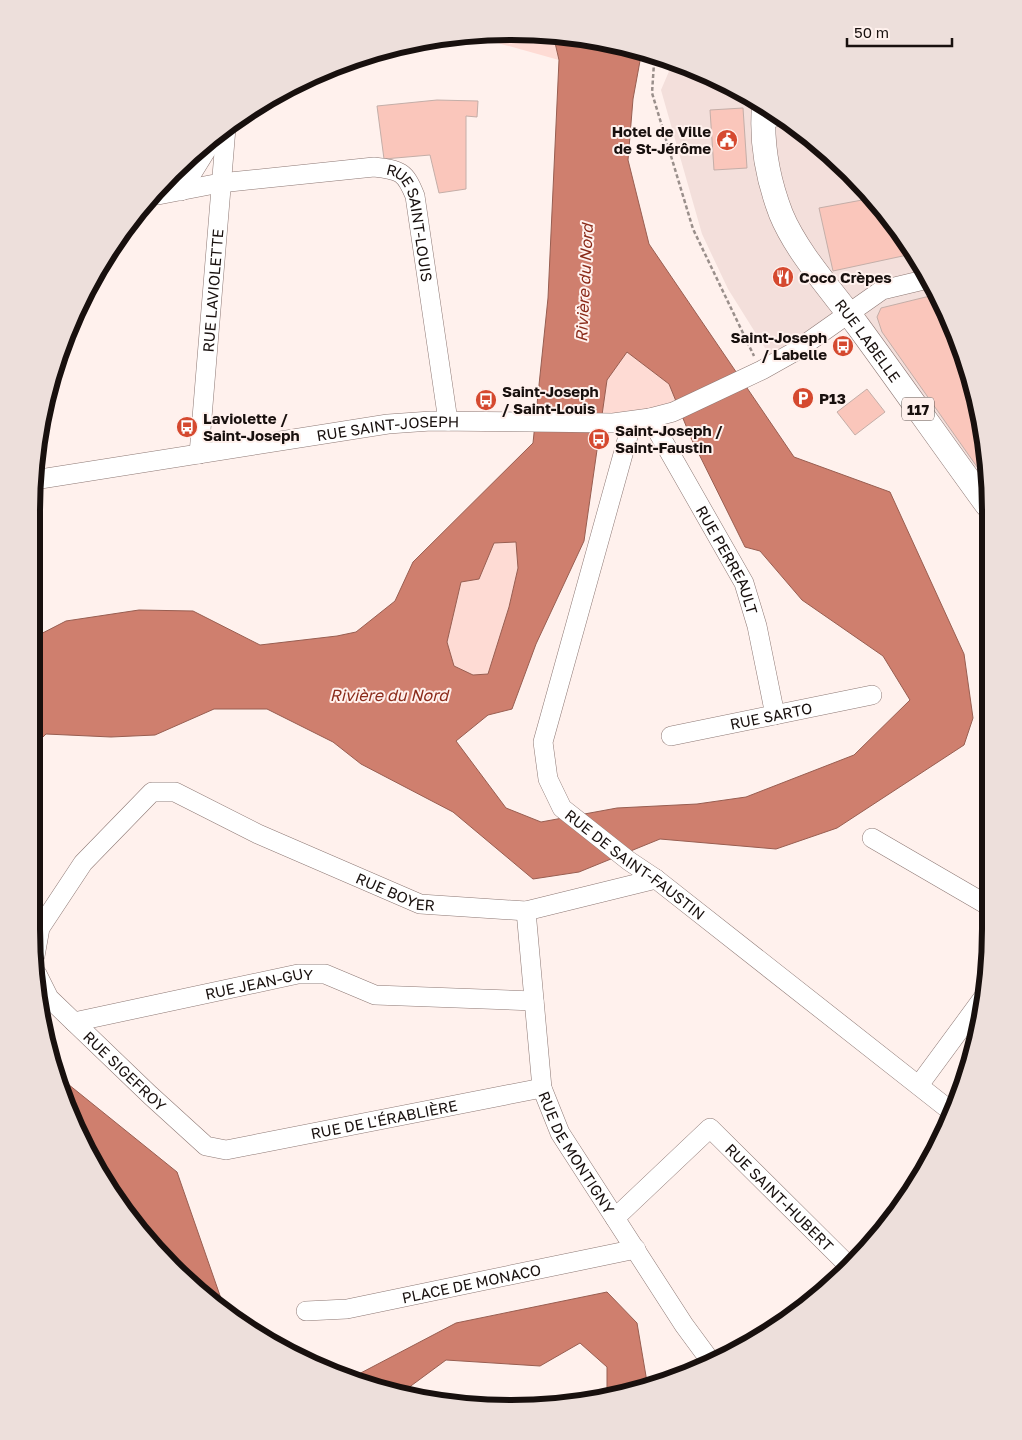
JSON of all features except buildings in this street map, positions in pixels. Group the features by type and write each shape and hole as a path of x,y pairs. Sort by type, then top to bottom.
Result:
{"main road":[{"name":"RUE LABELLE","path":"769,117 768,174 782,215 811,265 849,314 982,497"}],"street":[{"name":"RUE LAVIOLETTE","path":"199,454 225,136"},
{"path":"181,191 204,154"},
{"name":"RUE SAINT-LOUIS","path":"163,194 220,183 374,167 394,169 408,177 415,196 448,421"},
{"path":"641,420 673,412 758,373 794,352 882,290 922,281"},
{"name":"RUE SAINT-JOSEPH","path":"41,479 388,424 448,421 613,423 641,420"},
{"name":"RUE PERREAULT","path":"641,420 744,583 757,626 775,715"},
{"name":"RUE DE SAINT-FAUSTIN","path":"641,420 543,742 548,779 562,808 629,861 656,879 947,1108"},
{"name":"RUE SARTO","path":"671,736 872,695"},
{"name":"RUE BOYER","path":"40,928 83,863 152,792 175,792 258,834 420,904 526,910 656,879"},
{"path":"872,838 982,902"},
{"name":"RUE DE MONTIGNY","path":"526,910 542,1088 560,1133 684,1325 707,1356"},
{"name":"RUE JEAN-GUY","path":"74,1022 298,974 325,974 375,995 534,1001"},
{"name":"RUE SIGEFROY","path":"44,988 49,998 206,1146 226,1150"},
{"path":"919,1085 975,1009"},
{"name":"RUE DE L'ÉRABLIÈRE","path":"226,1150 542,1088"},
{"name":"RUE SAINT-HUBERT","path":"615,1218 710,1128 844,1262"},
{"name":"PLACE DE MONACO","path":"306,1311 346,1309 636,1249"}],"path":[{"path":"654,63 652,93 690,220 749,348"}],"shaded area":[{"path":"489,41 555,42 559,60"},
{"path":"670,68 719,89 773,119 822,157 865,200 885,224 919,276 946,331 957,360 973,419 981,480 982,512 937,452 841,312 770,356 728,289 702,234 661,90"},
{"path":"627,352 669,384 678,403 650,418 601,418 607,380"},
{"path":"516,542 518,568 509,607 488,674 473,675 454,666 447,642 461,582 479,579 494,543"}],"water":[{"name":"Rivière du Nord","path":"555,42 603,49 640,58 633,99 628,160 649,244 794,457 890,492 964,654 973,718 964,745 837,828 776,849 660,839 579,872 533,879 453,812 361,764 333,742 267,709 214,709 155,735 111,737 46,734 40,740 40,634 66,621 139,610 193,611 260,645 356,632 395,601 413,562 533,443 548,298 559,60","holes":["627,352 669,384 691,438 745,547 760,551 802,600 883,656 910,700 854,755 746,797 697,804 617,808 541,822 506,808 456,741 488,715 512,709 536,644 584,541 607,380","516,542 518,568 509,607 488,674 473,675 454,666 447,642 461,582 479,579 494,543"]},
{"path":"66,1082 177,1172 222,1301 200,1283 157,1240 119,1191 89,1137"},
{"path":"607,1292 637,1323 647,1380 607,1390 607,1367 580,1343 540,1366 446,1360 408,1388 358,1374 456,1323"}],"place":[{"name":"Hotel de Ville de St-Jérôme","path":"727,140"},
{"name":"Coco Crèpes","path":"783,277"},
{"name":"Saint-Joseph / Labelle","path":"843,346"},
{"name":"P13","path":"803,398"},
{"name":"Saint-Joseph / Saint-Louis","path":"486,400"},
{"name":"Laviolette / Saint-Joseph","path":"187,427"},
{"name":"Saint-Joseph / Saint-Faustin","path":"599,439"}]}
